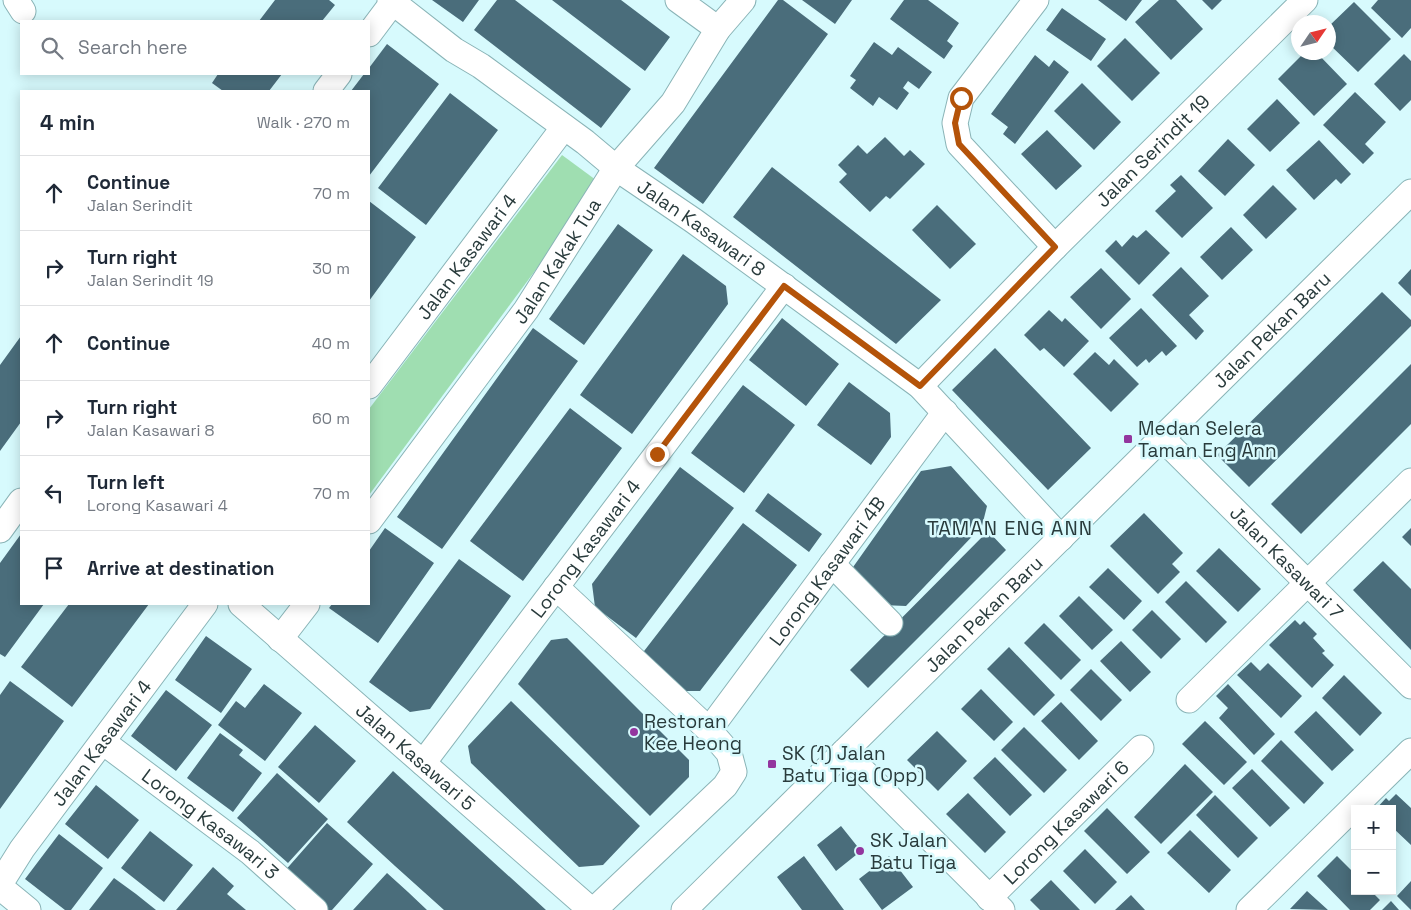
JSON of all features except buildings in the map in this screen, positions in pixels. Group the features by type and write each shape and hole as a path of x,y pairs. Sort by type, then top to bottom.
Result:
{"street":[{"path":"678,0 718,29"},
{"name":"Jalan Kakak Tua","path":"370,520 526,310 616,168 673,103 718,29 743,0"},
{"path":"1036,0 961,98 955,123 959,144 1055,247"},
{"name":"Jalan Serindit 19","path":"920,386 1055,247 1305,0"},
{"path":"370,32 391,1"},
{"name":"Jalan Kasawari 8","path":"391,1 454,50 481,66 564,127 616,168 784,286 920,386 1061,538"},
{"path":"327,90 338,75"},
{"name":"Jalan Kasawari 4","path":"370,385 564,127"},
{"name":"Jalan Pekan Baru","path":"684,910 1411,192"},
{"name":"Lorong Kasawari 4","path":"423,763 784,286"},
{"name":"Lorong Kasawari 4B","path":"709,730 945,412"},
{"name":"Jalan Kasawari 7","path":"1162,438 1411,686"},
{"path":"1189,700 1411,481"},
{"path":"0,530 20,502"},
{"path":"832,564 890,624"},
{"path":"556,587 709,730 729,753 734,772 725,786 593,910"},
{"name":"Jalan Kasawari 4","path":"0,886 22,849 204,605"},
{"name":"Jalan Kasawari 5","path":"242,605 593,910"},
{"path":"280,639 306,605"},
{"name":"Lorong Kasawari 3","path":"102,742 250,852 315,910"},
{"name":"Lorong Kasawari 6","path":"995,904 1141,748"},
{"path":"1249,910 1411,751"},
{"path":"844,752 995,904"},
{"path":"0,886 28,910"}],"green space":[{"path":"562,155 600,183 370,494 370,408"}],"place":[{"name":"Medan Selera Taman Eng Ann","path":"1128,439"},
{"name":"Restoran Kee Heong","path":"634,732"},
{"name":"SK (1) Jalan Batu Tiga (Opp)","path":"772,764"},
{"name":"SK Jalan Batu Tiga","path":"860,851"}],"district":[{"name":"TAMAN ENG ANN","path":"1010,528"}],"route":[{"path":"657,454 784,286 920,386 1055,247 959,144 955,123 961,98"}]}
